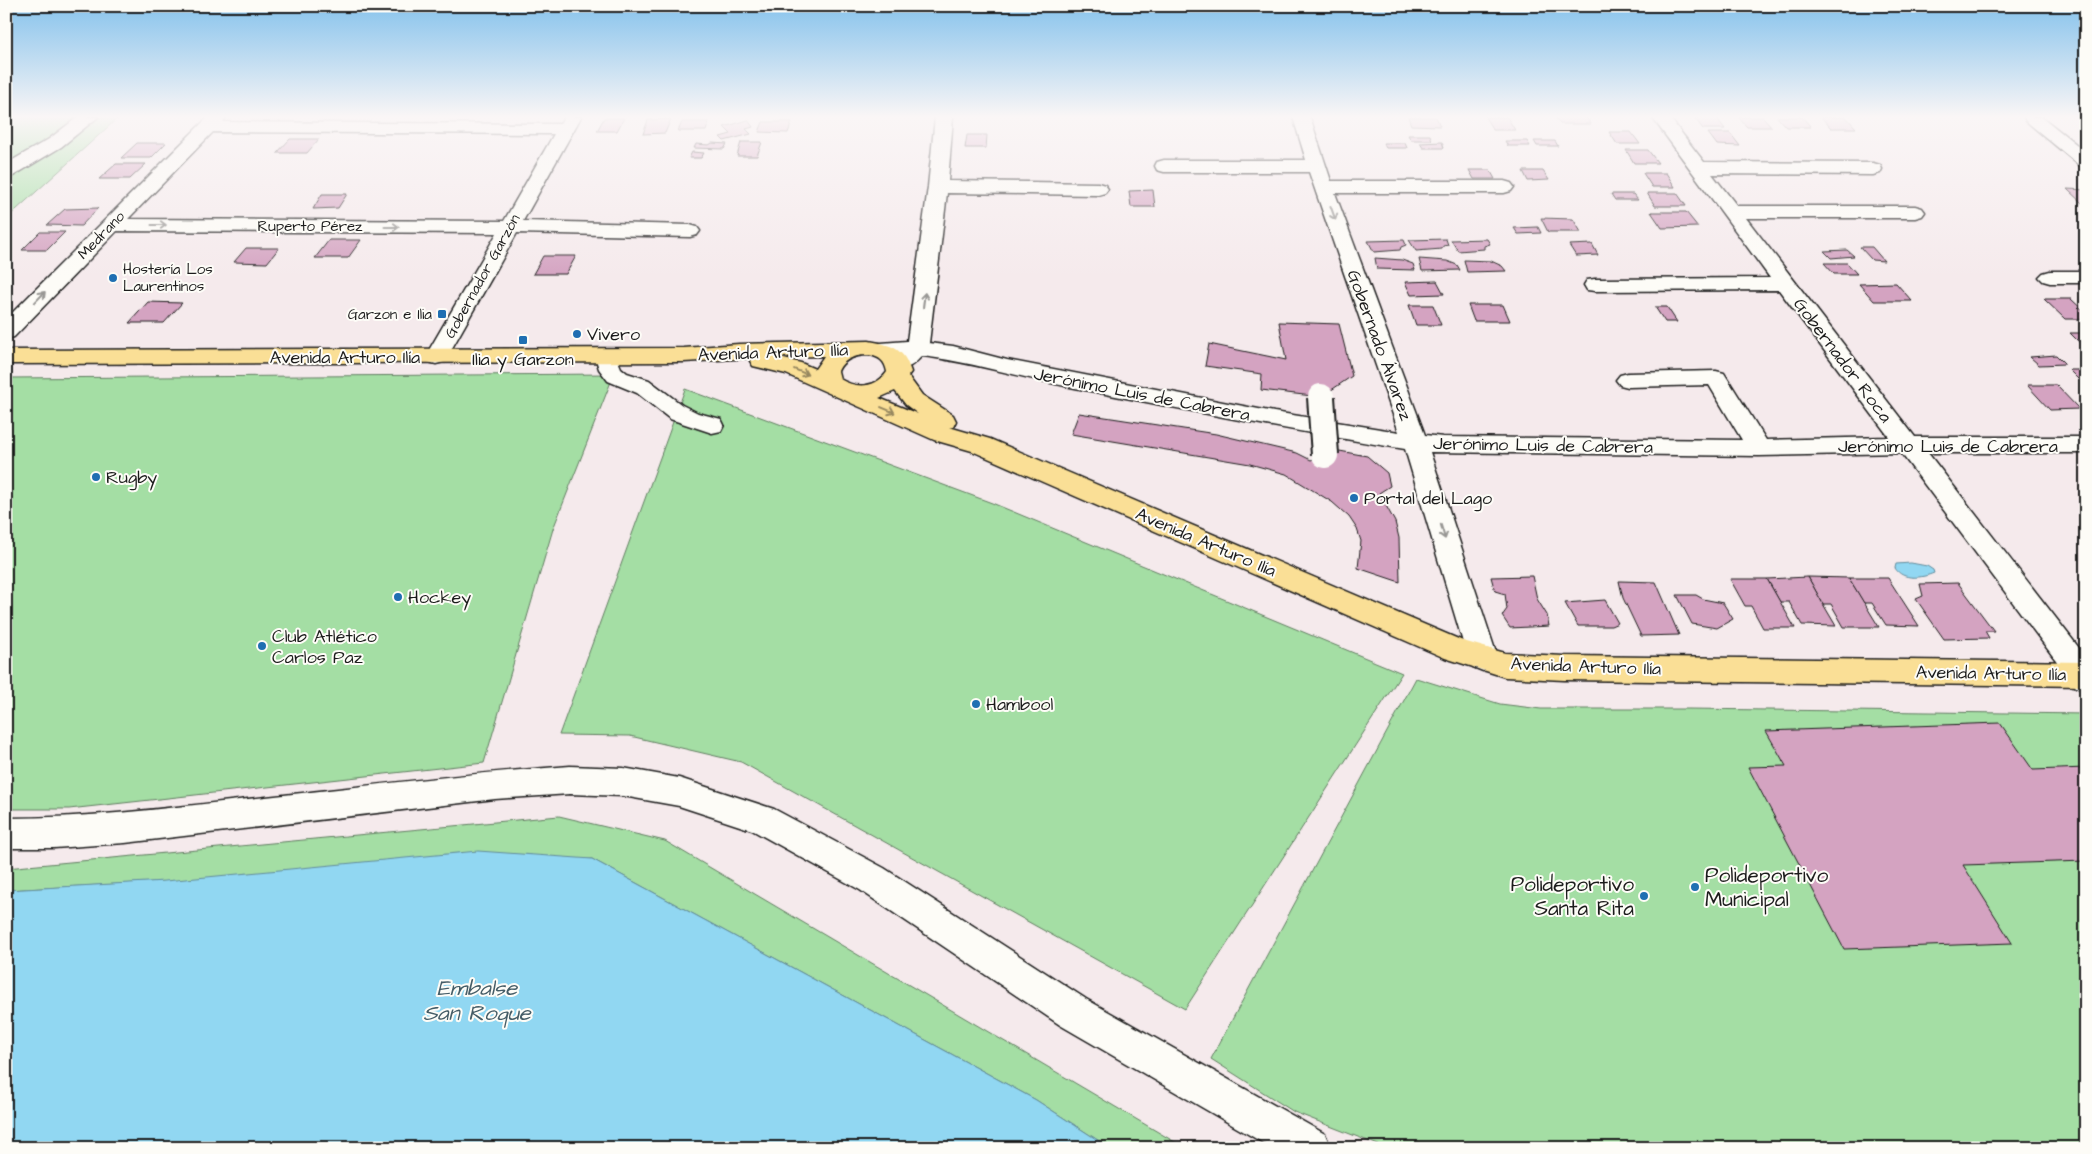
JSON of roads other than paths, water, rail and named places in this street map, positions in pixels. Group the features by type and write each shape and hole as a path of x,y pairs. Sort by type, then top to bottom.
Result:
{"main road":[{"name":"Avenida Arturo Ilía","path":"6,356 606,356 868,348"},
{"path":"868,348 892,355 896,361 898,373 886,387 876,391 854,393 840,390 826,377 828,364 841,354 868,348"},
{"name":"Avenida Arturo Ilía","path":"684,355 783,365 943,434 981,445 1455,650 1505,665 1564,668 2084,676"},
{"name":"Avenida Arturo Ilía","path":"898,373 905,390 919,404 981,445"}],"street":[{"name":"Medrano","path":"6,332 164,171"},
{"name":"Gobernador Garzón","path":"436,357 541,171"},
{"path":"898,373 916,348 919,337 939,171"},
{"path":"1240,171 1504,187"},
{"name":"Gobernado Álvarez","path":"1318,171 1415,443 1483,659"},
{"name":"Gobernador Roca","path":"1699,171 2084,676"},
{"path":"1715,171 1783,182 1818,171"},
{"path":"1826,171 1863,212"},
{"path":"1783,182 1808,212"},
{"path":"938,187 1098,189"},
{"path":"1731,212 1915,212"},
{"name":"Ruperto Pérez","path":"111,225 690,231"},
{"path":"2050,277 2086,277"},
{"path":"1595,285 1785,284"},
{"name":"Jerónimo Luis de Cabrera","path":"868,348 916,348 953,353 1007,367 1274,420 1415,443 1443,445 1758,448 1908,445 2086,445"},
{"path":"606,356 608,368 623,381 639,384 684,416 712,425"},
{"name":"Jerónimo Luis de Cabrera","path":"898,373 946,367 1007,367"},
{"path":"1628,380 1716,378 1758,448"},
{"path":"1321,397 1325,454"},
{"path":"6,833 54,833 125,828 496,785 570,780 623,782 679,792 762,819 872,879 1073,1012 1311,1148"}],"water":[{"path":"1911,563 1927,566 1934,573 1918,577 1908,577 1898,572 1895,568 1896,564"},
{"name":"Embalse San Roque","path":"478,851 592,859 1036,1100 1110,1148 6,1148 6,890 165,881"}],"place":[{"name":"Hostería Los Laurentinos","path":"113,278"},
{"name":"Garzon e Ilia","path":"442,314"},
{"name":"Vivero","path":"577,334"},
{"name":"Ilia y Garzon","path":"523,340"},
{"name":"Rugby","path":"96,477"},
{"name":"Portal del Lago","path":"1354,498"},
{"name":"Hockey","path":"398,597"},
{"name":"Club Atlético Carlos Paz","path":"262,646"},
{"name":"Hambool","path":"976,704"},
{"name":"Polideportivo Municipal","path":"1695,887"},
{"name":"Polideportivo Santa Rita","path":"1644,896"}]}
